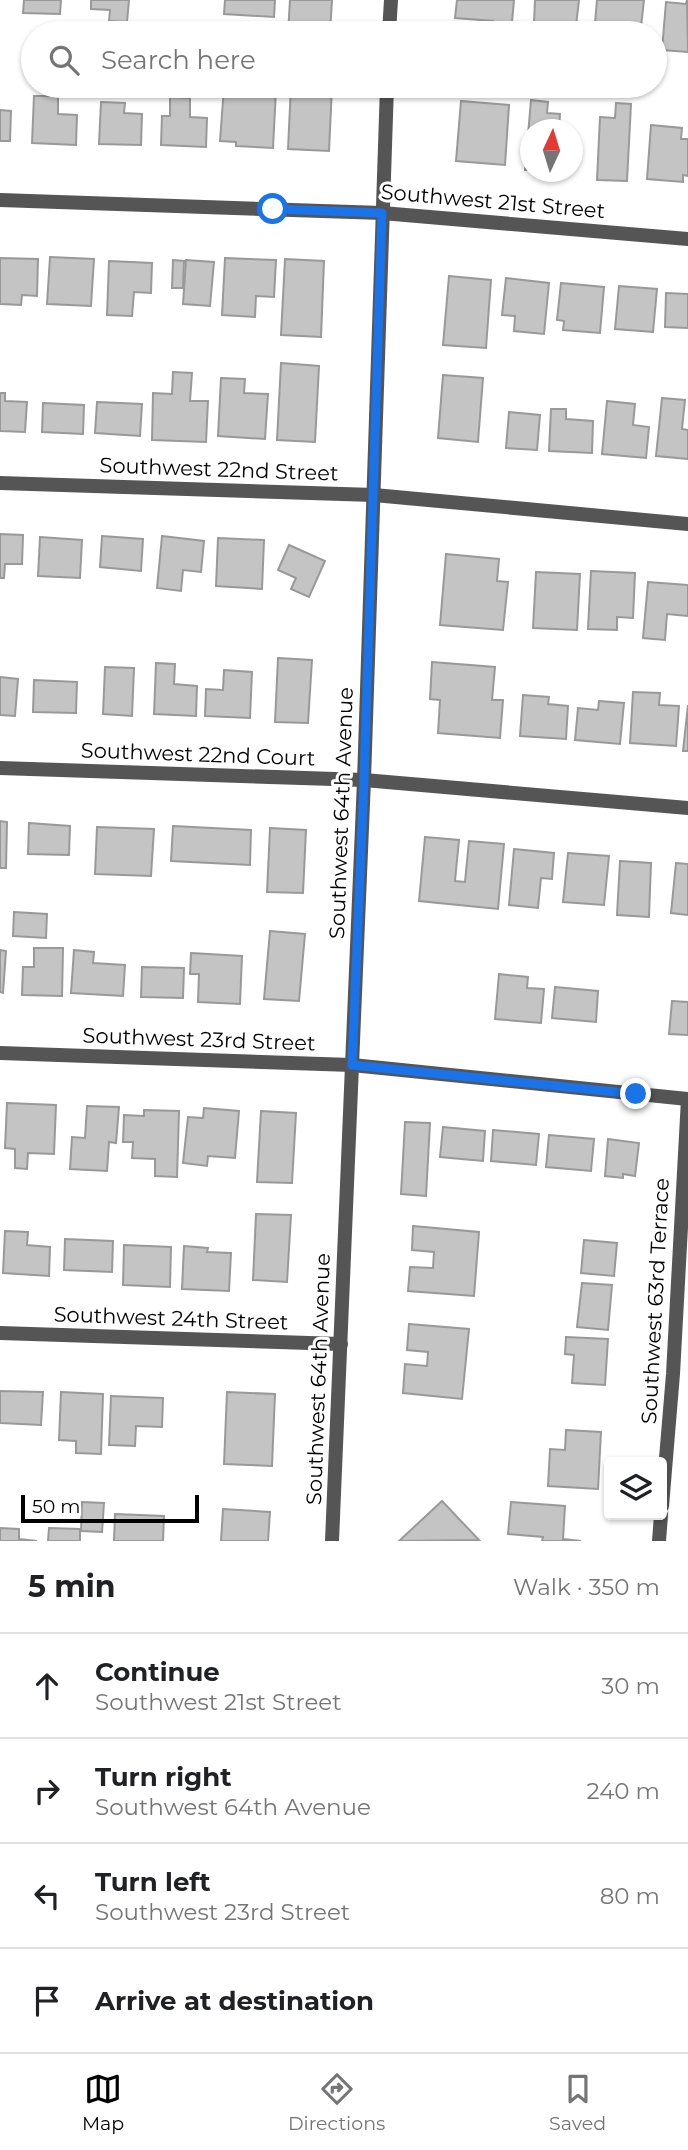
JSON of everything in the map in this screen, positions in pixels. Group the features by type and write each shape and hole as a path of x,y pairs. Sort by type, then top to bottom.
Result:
{"street":[{"path":"389,21 390,0"},
{"name":"Southwest 64th Avenue","path":"332,1541 364,780 387,98"},
{"name":"Southwest 21st Street","path":"0,200 382,213 688,239"},
{"name":"Southwest 22nd Street","path":"0,483 373,495 688,524"},
{"name":"Southwest 22nd Court","path":"0,768 364,780 688,808"},
{"name":"Southwest 23rd Street","path":"0,1053 352,1065 688,1099"},
{"name":"Southwest 63rd Terrace","path":"666,1457 688,1099"},
{"name":"Southwest 24th Street","path":"0,1333 341,1344"},
{"path":"673,1374 688,1376"},
{"path":"659,1541 661,1520"}],"building":[{"path":"24,0 61,0 60,14 23,13"},
{"path":"91,0 129,0 127,21 109,21 110,10 91,9"},
{"path":"225,0 275,0 274,17 224,14"},
{"path":"290,0 332,0 331,21 289,21"},
{"path":"457,0 514,0 512,21 455,18"},
{"path":"535,0 579,0 577,21 534,21"},
{"path":"597,0 644,0 642,21 595,21"},
{"path":"687,0 688,52 667,50 666,2 686,4"},
{"path":"34,98 58,98 58,114 77,115 76,145 32,143"},
{"path":"170,98 190,98 190,117 207,118 206,147 161,145 162,116 170,116"},
{"path":"223,98 276,98 273,148 236,146 236,142 220,141"},
{"path":"290,98 331,98 329,151 288,149"},
{"path":"531,100 548,102 547,113 560,114 560,119 529,119"},
{"path":"461,101 509,105 505,165 456,161"},
{"path":"101,102 125,103 124,113 142,114 141,145 99,144"},
{"path":"616,103 631,104 627,181 597,180 600,117 615,118"},
{"path":"0,110 11,111 10,141 0,141"},
{"path":"651,125 682,128 681,139 688,139 688,176 683,175 683,182 647,179"},
{"path":"50,257 94,259 91,306 47,304"},
{"path":"0,258 38,259 37,296 22,295 21,305 0,304"},
{"path":"225,258 276,260 274,297 256,296 255,317 222,315"},
{"path":"285,259 324,261 321,337 281,335"},
{"path":"173,260 184,261 183,288 172,288"},
{"path":"186,260 214,262 210,306 183,304"},
{"path":"109,261 152,263 151,293 134,292 132,316 107,315"},
{"path":"449,276 491,280 486,348 443,345"},
{"path":"506,278 549,283 544,334 514,331 515,316 502,315"},
{"path":"561,283 604,287 600,333 563,330 564,321 557,320"},
{"path":"619,286 657,289 653,332 615,329"},
{"path":"666,293 688,294 688,328 665,327"},
{"path":"281,363 319,366 315,442 277,440"},
{"path":"173,372 192,373 190,401 208,401 206,442 152,440 153,393 172,394"},
{"path":"443,375 483,378 478,442 438,438"},
{"path":"221,378 245,379 244,393 268,394 265,439 218,436"},
{"path":"0,393 5,393 5,401 27,402 25,432 0,431"},
{"path":"662,398 685,400 682,429 688,430 688,459 656,456"},
{"path":"607,401 635,404 633,425 649,427 646,458 602,454"},
{"path":"97,402 142,404 140,436 95,433"},
{"path":"43,403 84,405 83,434 42,432"},
{"path":"551,409 566,409 566,419 593,421 592,453 549,451"},
{"path":"509,412 540,415 537,450 506,448"},
{"path":"0,534 23,535 22,564 5,564 4,578 0,578"},
{"path":"102,536 143,539 141,571 100,567"},
{"path":"162,536 204,541 201,572 183,570 181,591 157,588"},
{"path":"40,537 82,540 80,578 38,576"},
{"path":"218,538 264,540 262,589 216,586"},
{"path":"289,545 325,561 309,597 291,589 296,578 278,570"},
{"path":"446,554 499,559 497,581 508,582 503,630 440,625"},
{"path":"591,571 635,573 633,618 617,617 617,630 588,629"},
{"path":"536,572 580,574 577,630 533,628"},
{"path":"648,582 688,585 688,616 667,614 665,640 643,638"},
{"path":"278,658 312,660 308,723 275,722"},
{"path":"432,662 495,667 492,700 503,700 500,738 438,733 440,700 430,699"},
{"path":"156,663 175,664 174,684 197,686 196,716 154,714"},
{"path":"105,667 134,668 132,716 103,714"},
{"path":"224,670 252,672 250,718 205,716 206,689 223,690"},
{"path":"0,677 18,679 15,716 0,715"},
{"path":"34,680 77,682 76,713 33,712"},
{"path":"633,692 660,693 659,705 679,706 676,746 630,743"},
{"path":"523,695 549,697 548,704 568,706 566,739 520,736"},
{"path":"599,701 624,703 620,744 575,740 578,708 598,710"},
{"path":"688,705 688,751 683,751"},
{"path":"0,821 7,822 6,868 0,868"},
{"path":"29,823 70,826 69,855 28,854"},
{"path":"173,826 251,830 250,865 171,861"},
{"path":"97,827 154,829 151,876 95,874"},
{"path":"270,828 306,830 303,893 267,892"},
{"path":"425,837 459,840 455,881 465,882 469,841 504,844 498,909 419,901"},
{"path":"514,849 554,853 552,879 541,878 538,908 509,905"},
{"path":"568,853 609,856 604,905 563,902"},
{"path":"620,861 651,863 649,917 617,915"},
{"path":"676,863 688,864 688,915 671,913"},
{"path":"14,912 47,914 46,938 13,936"},
{"path":"270,931 305,934 299,1001 264,999"},
{"path":"34,948 63,948 62,996 22,995 23,967 34,967"},
{"path":"0,950 6,951 3,993 0,992"},
{"path":"74,950 94,952 93,963 125,965 123,996 71,993"},
{"path":"191,953 242,956 240,1004 198,1002 199,974 190,974"},
{"path":"142,967 184,968 183,998 141,997"},
{"path":"499,974 528,977 527,988 544,989 541,1023 495,1019"},
{"path":"555,987 598,991 596,1022 552,1018"},
{"path":"672,1001 688,1002 688,1035 669,1034"},
{"path":"7,1103 56,1105 54,1154 28,1153 27,1169 15,1168 15,1149 5,1148"},
{"path":"87,1106 119,1107 116,1143 109,1142 107,1171 70,1169 72,1137 85,1138"},
{"path":"204,1108 239,1111 235,1158 208,1156 207,1166 183,1163 188,1117 203,1118"},
{"path":"144,1110 179,1111 177,1177 155,1176 155,1159 132,1158 133,1142 123,1142 124,1115 144,1116"},
{"path":"261,1111 296,1113 292,1183 257,1182"},
{"path":"405,1122 430,1123 426,1196 401,1194"},
{"path":"443,1127 485,1131 483,1161 440,1157"},
{"path":"493,1130 539,1134 536,1165 491,1161"},
{"path":"549,1135 594,1139 591,1171 546,1167"},
{"path":"608,1139 639,1143 635,1176 605,1176"},
{"path":"256,1214 291,1215 287,1282 253,1280"},
{"path":"413,1226 479,1232 474,1296 408,1291 410,1267 433,1268 434,1252 412,1250"},
{"path":"5,1231 28,1232 27,1245 50,1247 49,1276 3,1273"},
{"path":"65,1239 113,1241 112,1272 64,1270"},
{"path":"584,1240 617,1243 614,1276 581,1273"},
{"path":"124,1245 171,1247 170,1287 123,1285"},
{"path":"184,1246 208,1248 207,1252 231,1253 229,1291 182,1289"},
{"path":"582,1283 612,1285 608,1330 577,1327"},
{"path":"409,1324 469,1329 462,1399 403,1393 405,1364 427,1366 428,1352 407,1350"},
{"path":"566,1337 608,1339 605,1385 572,1383 574,1355 565,1354"},
{"path":"0,1391 43,1392 41,1425 0,1423"},
{"path":"61,1392 103,1394 101,1454 76,1453 76,1441 59,1440"},
{"path":"227,1392 275,1394 272,1466 224,1464"},
{"path":"111,1396 163,1398 162,1427 136,1426 135,1446 109,1445"},
{"path":"566,1430 601,1432 598,1489 548,1486 550,1449 565,1450"},
{"path":"442,1501 479,1540 399,1541"},
{"path":"82,1502 104,1503 102,1532 81,1531"},
{"path":"511,1502 565,1506 563,1539 581,1541 542,1541 543,1537 508,1534"},
{"path":"223,1509 270,1512 268,1541 221,1541"},
{"path":"115,1514 164,1516 163,1541 114,1541"},
{"path":"0,1528 19,1529 19,1539 37,1541 0,1541"},
{"path":"49,1528 80,1529 80,1541 48,1541"}],"route":[{"path":"273,209 382,213 352,1065 636,1094"}]}
